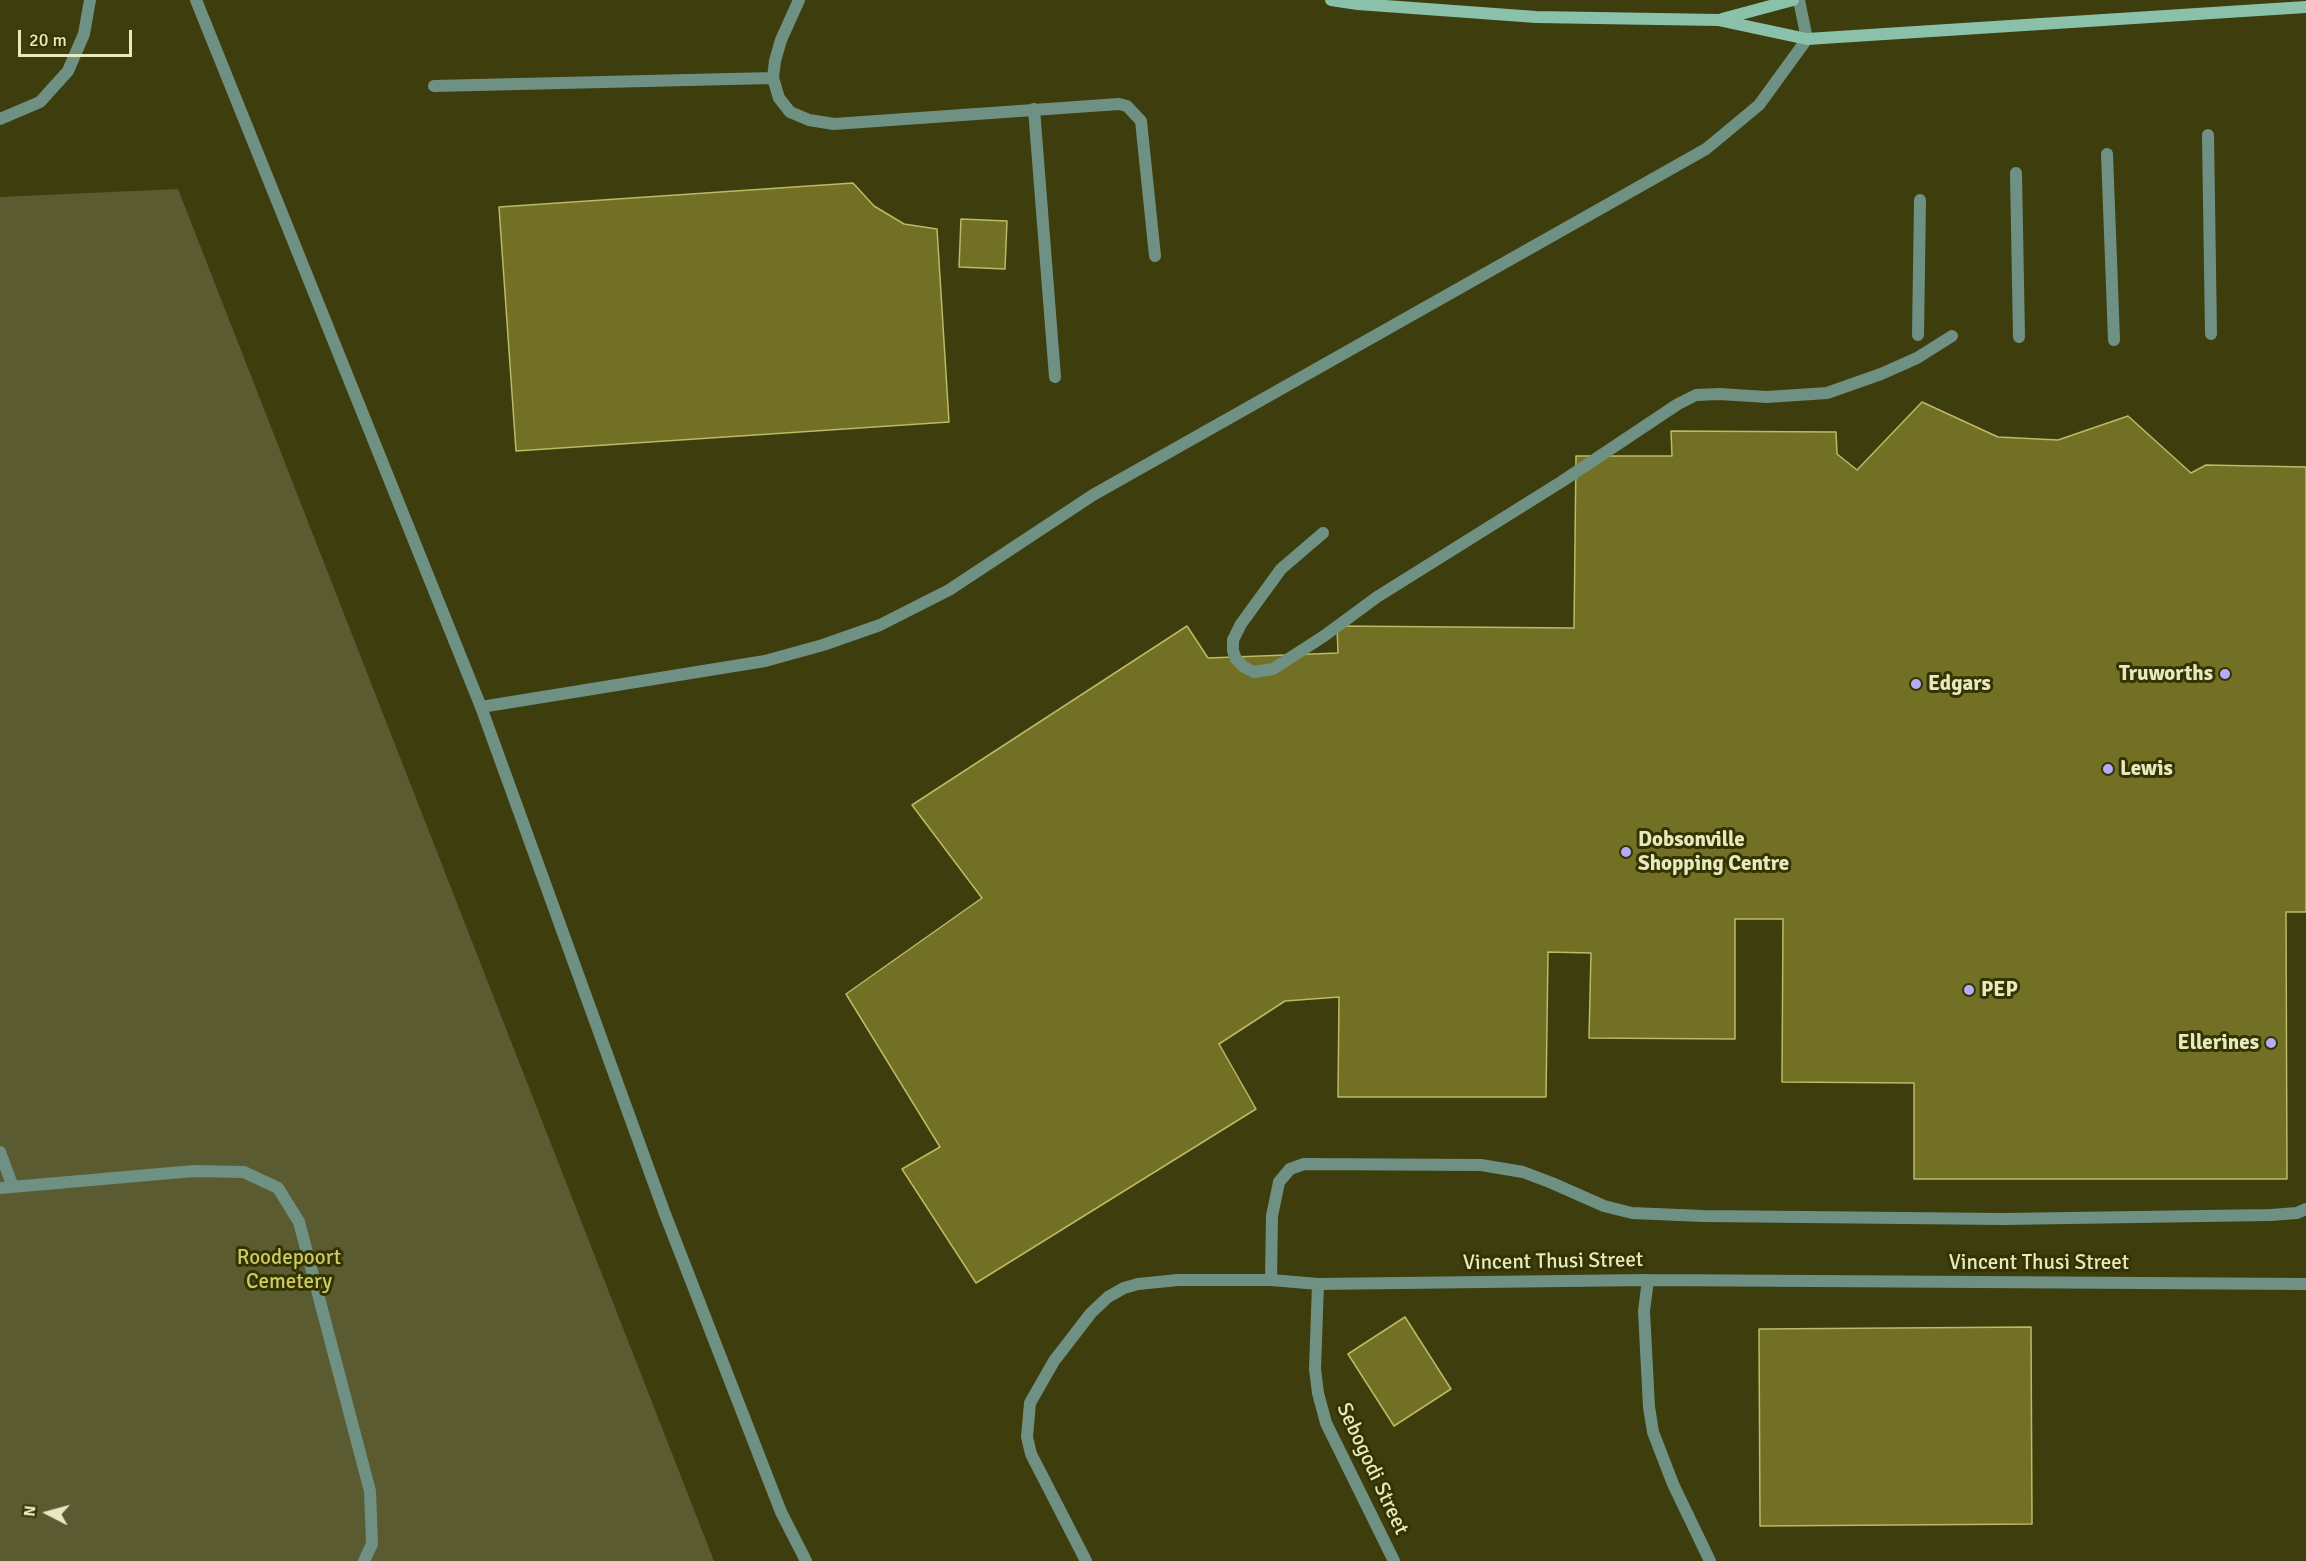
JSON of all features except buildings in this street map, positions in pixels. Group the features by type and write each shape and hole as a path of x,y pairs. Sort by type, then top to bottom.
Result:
{"main road":[{"path":"1331,0 1358,4 1536,16 1718,20 1808,39 2306,7"},
{"path":"1718,20 1793,0"}],"street":[{"path":"0,119 40,102 68,71 84,34 90,0"},
{"path":"196,0 481,707 670,1225 782,1512 806,1561"},
{"path":"800,0 781,40 773,78 779,98 790,112 809,120 834,124 1119,104 1134,111 1141,121 1155,256"},
{"path":"481,707 765,661 880,626 949,590 1094,495 1706,149 1759,105 1808,39 1799,0"},
{"path":"434,86 773,78"},
{"path":"1034,110 1055,377"},
{"path":"2208,135 2211,334"},
{"path":"2108,154 2114,340"},
{"path":"2016,173 2019,337"},
{"path":"1918,335 1920,200"},
{"path":"1323,533 1281,569 1242,624 1233,640 1233,651 1236,659 1244,667 1254,672 1274,669 1377,597 1561,482 1678,404 1696,395 1767,397 1827,393 1881,374 1917,358 1952,336"},
{"path":"0,1152 13,1186"},
{"path":"1270,1281 1272,1216 1279,1182 1290,1169 1304,1164 1481,1165 1522,1172 1604,1206 1632,1213 1703,1216 2002,1219 2271,1215 2297,1213 2306,1209"},
{"path":"0,1188 194,1171 244,1172 278,1188 298,1222 370,1491 372,1544 364,1561"},
{"path":"1648,1280 1644,1311 1648,1407 1653,1432 1673,1484 1710,1561"},
{"name":"Vincent Thusi Street","path":"1086,1561 1039,1472 1028,1437 1030,1403 1054,1361 1091,1313 1108,1297 1124,1288 1155,1281 1270,1281 1318,1284 1648,1280 2306,1284"},
{"name":"Sebogodi Street","path":"1318,1284 1315,1369 1320,1403 1326,1423 1394,1561"}],"green space":[{"name":"Roodepoort Cemetery","path":"178,189 714,1561 0,1561 0,197"}],"place":[{"name":"Truworths","path":"2225,674"},
{"name":"Edgars","path":"1916,684"},
{"name":"Lewis","path":"2108,769"},
{"name":"Dobsonville Shopping Centre","path":"1626,852"},
{"name":"PEP","path":"1969,990"},
{"name":"Ellerines","path":"2271,1043"}]}
